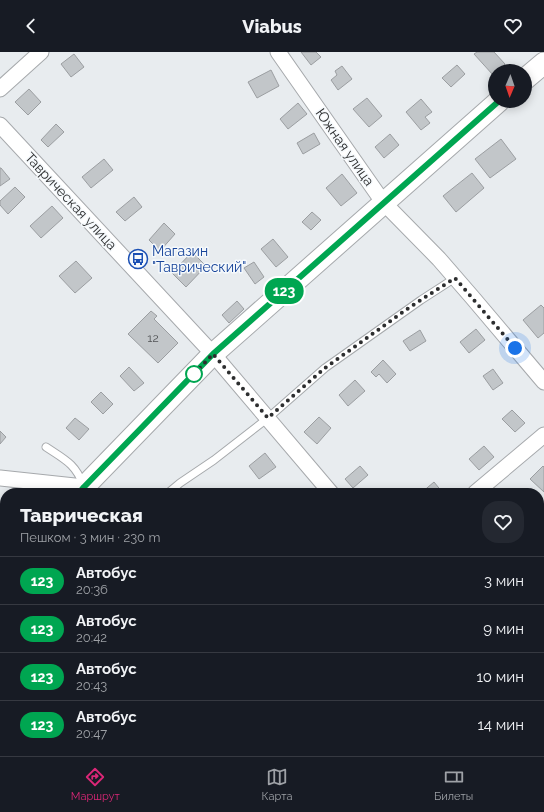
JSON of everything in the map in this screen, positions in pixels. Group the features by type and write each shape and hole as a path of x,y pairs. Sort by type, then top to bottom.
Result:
{"main road":[{"path":"532,73 544,63"},
{"path":"83,488 213,354 491,108"}],"street":[{"path":"0,89 41,52"},
{"name":"Южная улица","path":"278,52 383,202 455,278 544,382"},
{"name":"Таврическая улица","path":"0,125 213,354 327,488"},
{"path":"481,488 544,435"},
{"path":"0,478 68,488"}],"lane":[{"path":"174,488 214,460 268,418 325,368 403,312 455,278"},
{"path":"46,447 75,468 79,474 81,488"}],"building":[{"path":"301,52 316,52 321,57 311,65"},
{"path":"477,52 494,52 505,64 488,64 488,69 474,54"},
{"path":"74,54 84,67 71,77 61,64"},
{"path":"457,65 465,74 451,87 442,78"},
{"path":"342,66 352,79 338,90 331,80 337,75 335,71"},
{"path":"271,70 279,86 257,98 248,82"},
{"path":"29,89 41,102 28,115 15,102"},
{"path":"367,98 382,116 369,127 353,109"},
{"path":"421,99 432,112 425,117 430,123 421,130 406,112"},
{"path":"298,103 307,114 288,129 280,119"},
{"path":"56,124 64,132 48,147 41,140"},
{"path":"314,133 320,144 303,154 297,143"},
{"path":"390,134 399,145 384,158 375,147"},
{"path":"501,139 516,159 490,178 475,159"},
{"path":"104,159 113,170 91,188 82,177"},
{"path":"0,168 10,179 0,186"},
{"path":"472,173 484,188 456,212 443,196"},
{"path":"342,174 357,193 341,206 326,188"},
{"path":"15,187 25,197 8,214 0,205 0,201"},
{"path":"134,197 142,207 125,221 116,212"},
{"path":"52,206 63,218 41,238 30,226"},
{"path":"312,212 321,220 311,230 302,222"},
{"path":"164,223 175,234 160,251 149,240"},
{"path":"273,239 288,257 276,267 261,249"},
{"path":"192,252 206,266 186,287 172,273"},
{"path":"76,261 92,278 75,293 59,276"},
{"path":"254,262 264,277 255,284 244,268"},
{"path":"237,301 244,309 229,323 222,315"},
{"path":"541,305 544,308 544,333 538,338 523,320"},
{"path":"151,311 157,316 154,319 178,343 158,363 128,334"},
{"path":"476,329 485,340 469,353 460,342"},
{"path":"420,330 426,341 410,351 403,341"},
{"path":"383,360 396,374 387,383 379,374 376,377 371,372"},
{"path":"129,367 144,383 134,391 120,376"},
{"path":"493,369 503,383 493,390 483,376"},
{"path":"355,380 365,391 348,406 339,395"},
{"path":"101,392 113,404 103,414 91,402"},
{"path":"512,410 525,423 515,432 502,419"},
{"path":"319,417 331,428 317,444 304,432"},
{"path":"75,418 89,429 79,440 66,428"},
{"path":"0,431 6,437 0,444"},
{"path":"484,446 494,457 479,470 469,459"},
{"path":"265,453 276,467 259,479 249,466"},
{"path":"360,466 368,475 353,488 345,479"},
{"path":"543,466 544,467 544,488 540,488 530,479"},
{"path":"434,482 439,488 427,488"}],"bus line":[{"name":"123","path":"83,488 213,354 491,108"}],"place":[{"name":"Магазин \"Таврический\"","path":"138,259"}],"route":[{"path":"194,374 192,376 213,354 268,418 325,368 410,307 455,278 515,348"}]}
